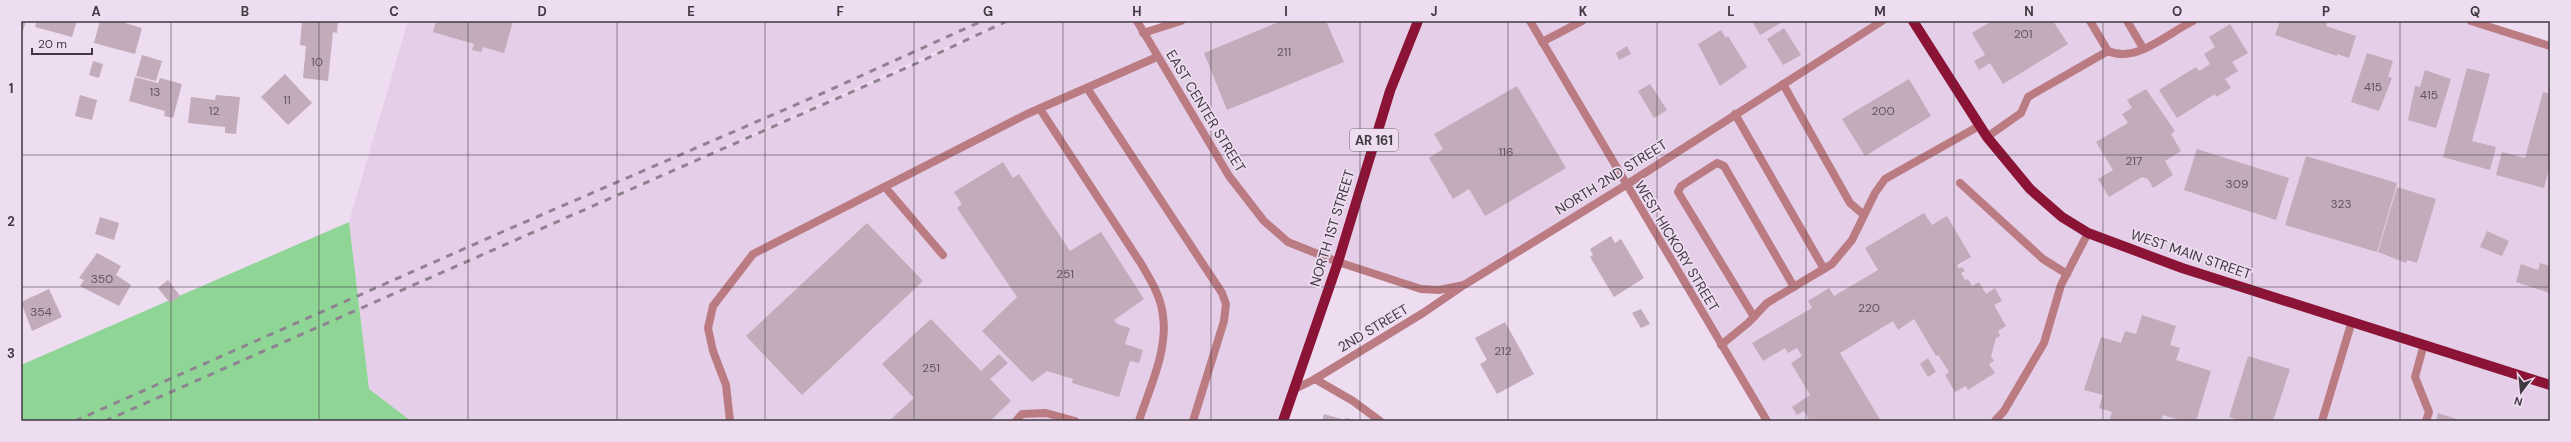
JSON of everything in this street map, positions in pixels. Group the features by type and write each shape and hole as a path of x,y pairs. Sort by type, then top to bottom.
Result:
{"main road":[{"name":"NORTH 1ST STREET","path":"1283,421 1338,262 1385,106 1418,21"},
{"name":"WEST MAIN STREET","path":"1913,21 1987,137 2030,189 2062,217 2088,233 2182,268 2550,385"}],"street":[{"name":"EAST CENTER STREET","path":"1136,21 1210,146 1264,220 1288,242 1338,262"},
{"path":"1143,33 1181,21"},
{"name":"WEST HICKORY STREET","path":"1530,21 1767,421"},
{"path":"1542,42 1582,21"},
{"name":"NORTH 2ND STREET","path":"1338,262 1421,289 1439,290 1464,285 1626,185 1882,21"},
{"path":"2090,21 2108,51 2117,55 2131,55 2193,21"},
{"path":"2127,21 2144,48"},
{"path":"2471,21 2550,46"},
{"path":"1987,137 2021,113 2028,97 2108,51"},
{"path":"730,421 726,385 713,351 708,328 713,306 753,254 1040,109 1157,57"},
{"path":"1783,84 1850,204 1864,215"},
{"path":"1087,88 1222,293 1226,304 1224,321 1193,421"},
{"path":"1040,109 1140,262 1154,287 1162,308 1162,345 1139,421"},
{"path":"1735,114 1824,269"},
{"path":"1721,345 1754,317 1766,303 1832,264 1852,240 1875,193 1885,179 1979,126"},
{"path":"1754,317 1678,192 1681,186 1717,163 1724,166 1794,287"},
{"path":"1960,183 2044,260 2067,274"},
{"path":"885,187 943,255"},
{"path":"1995,421 2004,411 2044,343 2061,285 2088,233"},
{"name":"2ND STREET","path":"1293,390 1316,379 1372,343 1423,313 1464,285"},
{"path":"2322,421 2352,321"},
{"path":"2424,344 2415,377 2429,412 2426,421"},
{"path":"1316,379 1353,401 1380,421"},
{"path":"1016,421 1022,414 1046,413 1075,421"}],"shaded area":[{"path":"408,21 1004,21 452,268 915,64 1007,21 1137,21 1144,33 1181,21 2471,21 2550,46 2550,421 1768,421 1626,185 1464,285 1439,290 1338,262 1283,421 411,421 369,390 349,222"}],"green space":[{"path":"349,222 369,389 411,421 21,421 21,365"}],"building":[{"path":"21,21 26,21 21,37"},
{"path":"37,21 77,21 72,37 35,27"},
{"path":"100,21 118,21 142,28 135,54 94,43"},
{"path":"302,21 338,22 337,33 333,32 328,81 303,78 306,46 300,45"},
{"path":"436,21 513,21 504,53 483,47 481,52 472,50 474,44 433,32"},
{"path":"1281,21 1326,21 1344,62 1227,110 1204,53"},
{"path":"1752,21 1780,21 1781,23 1760,35"},
{"path":"1992,21 2053,21 2068,44 2003,84 1990,63 1979,70 1974,61 1985,55 1972,33"},
{"path":"2280,21 2328,21 2326,26 2356,36 2349,58 2337,54 2337,56 2275,35"},
{"path":"2230,24 2248,53 2232,62 2238,71 2225,79 2231,88 2216,97 2215,94 2177,118 2159,90 2196,67 2199,71 2210,64 2204,54 2215,47 2209,37"},
{"path":"1784,28 1801,55 1783,65 1767,39"},
{"path":"1721,30 1726,38 1728,36 1747,67 1720,86 1698,44"},
{"path":"1627,46 1631,54 1619,60 1616,53"},
{"path":"2367,53 2393,61 2388,77 2392,78 2379,111 2351,102"},
{"path":"142,55 162,61 156,81 136,76"},
{"path":"93,61 103,64 99,78 89,75"},
{"path":"2467,68 2490,74 2472,141 2496,147 2490,170 2443,157"},
{"path":"2425,70 2451,79 2436,128 2408,120 2415,86 2420,87"},
{"path":"285,74 312,103 288,125 261,97"},
{"path":"135,77 158,83 160,78 182,84 173,118 164,116 165,111 129,101"},
{"path":"1909,79 1931,116 1865,156 1842,119"},
{"path":"1650,84 1667,110 1654,118 1638,91"},
{"path":"1517,86 1566,168 1485,216 1469,189 1453,199 1429,158 1443,149 1434,134"},
{"path":"2146,89 2175,131 2171,134 2181,151 2165,161 2173,175 2153,188 2148,179 2142,177 2109,197 2098,179 2113,170 2096,142 2128,123 2122,114 2132,108 2127,100"},
{"path":"2543,92 2550,94 2550,164 2544,188 2496,175 2502,152 2525,158"},
{"path":"80,95 97,100 92,120 75,116"},
{"path":"216,95 240,97 236,134 225,133 225,127 188,123 191,97 215,100"},
{"path":"2197,149 2289,178 2276,220 2184,190"},
{"path":"2306,156 2397,183 2377,252 2285,225"},
{"path":"1003,162 1013,178 1019,174 1070,251 1101,232 1144,299 1114,320 1117,324 1130,328 1125,344 1143,350 1139,363 1130,361 1119,397 1072,383 1073,379 1047,371 1032,382 982,331 1017,297 957,208 962,204 954,192"},
{"path":"2397,187 2436,199 2417,263 2407,260 2406,263 2378,252"},
{"path":"1924,213 1932,225 1947,216 1971,257 1957,265 1959,269 1962,267 1965,271 1961,273 1965,280 1968,279 1972,286 1979,282 1986,294 1995,288 2002,301 1994,305 2006,326 1998,331 2000,336 1996,338 1991,356 1994,361 1989,364 1995,373 1968,390 1966,386 1955,392 1945,375 1949,372 1938,355 1936,356 1914,319 1898,330 1893,321 1840,353 1881,421 1810,421 1804,411 1797,415 1792,407 1810,395 1791,363 1802,356 1797,348 1788,353 1785,348 1763,361 1752,343 1812,308 1808,301 1829,288 1834,296 1878,270 1865,248"},
{"path":"100,217 119,223 114,240 95,234"},
{"path":"867,223 923,281 802,395 746,336"},
{"path":"2487,231 2509,241 2502,256 2480,247"},
{"path":"1611,236 1615,243 1621,239 1644,278 1614,297 1590,257 1593,255 1590,249"},
{"path":"97,253 121,266 116,275 131,285 119,306 80,286 84,280 79,278"},
{"path":"2540,263 2550,266 2550,293 2516,282 2521,264 2538,270"},
{"path":"168,280 180,296 170,303 158,288"},
{"path":"49,289 62,317 32,331 21,302"},
{"path":"1641,309 1650,324 1641,328 1632,313"},
{"path":"2142,315 2176,326 2170,345 2180,348 2176,360 2211,371 2196,421 2182,421 2163,415 2161,421 2109,421 2112,412 2099,408 2103,395 2084,390 2101,337 2121,343 2125,331 2136,334"},
{"path":"931,319 981,371 999,354 1008,363 990,379 1011,401 990,421 889,421 914,398 882,364"},
{"path":"1505,322 1534,374 1497,394 1480,364 1487,360 1475,338"},
{"path":"2248,356 2290,369 2273,421 2242,421 2229,417"},
{"path":"1928,358 1936,372 1928,377 1920,364"},
{"path":"2438,413 2463,421 2436,421"},
{"path":"1324,414 1345,420 1345,418 1351,419 1350,421 1322,421"}],"railway":[{"path":"75,421 502,232 823,93 982,21"},
{"path":"105,421 915,64 1007,21"}]}
